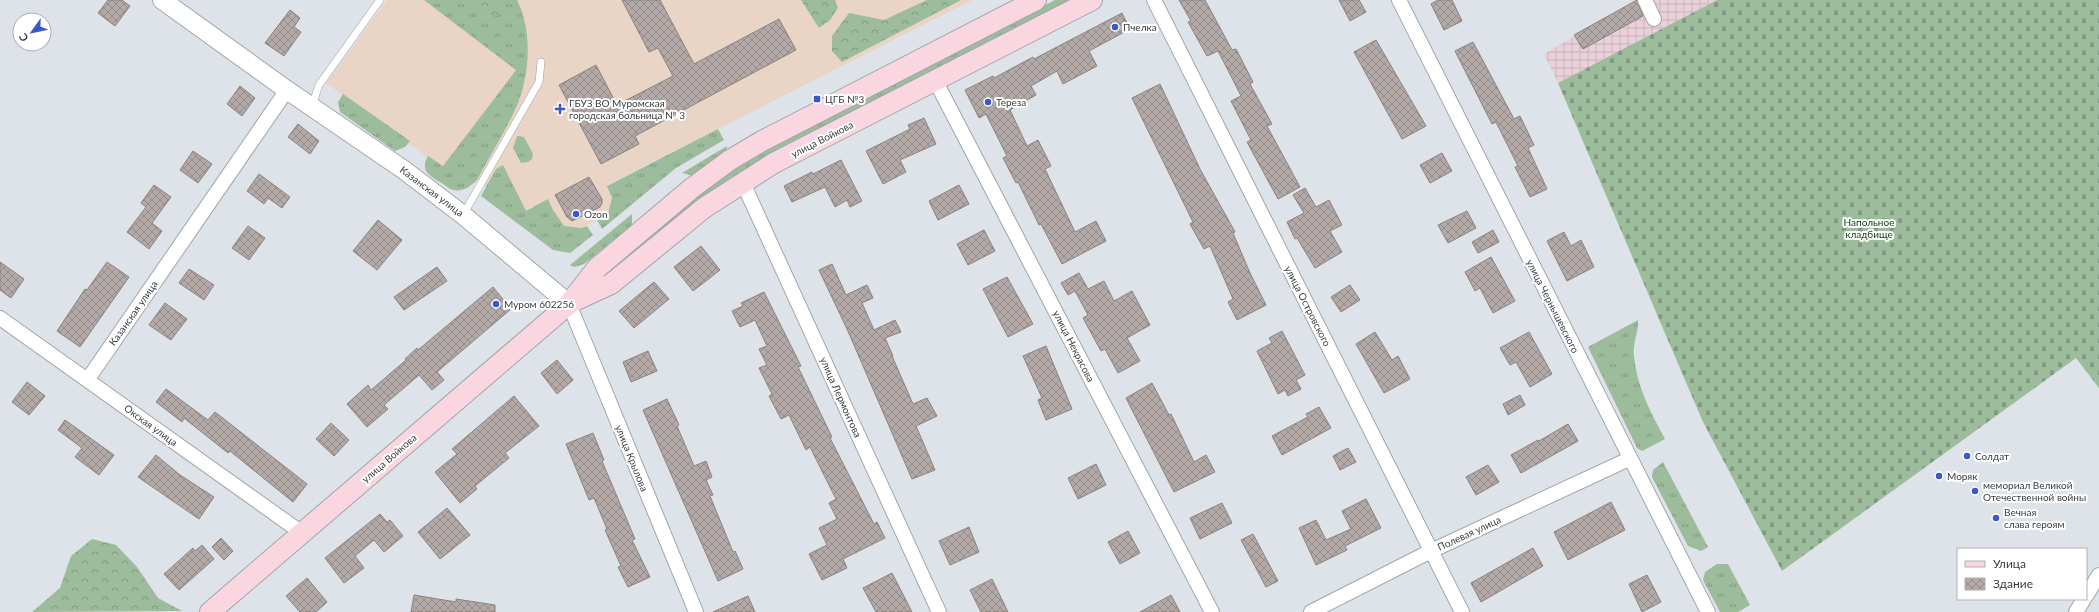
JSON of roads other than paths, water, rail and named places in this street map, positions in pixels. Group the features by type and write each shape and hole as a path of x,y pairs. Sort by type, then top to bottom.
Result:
{"main road":[{"name":"улица Войкова","path":"212,611 569,304 596,268 692,188 730,160 762,142 1036,0"},
{"name":"улица Войкова","path":"569,304 611,284 704,208 774,163 1092,0"}],"street":[{"name":"Казанская улица","path":"162,0 287,90 404,170 463,215 569,304"},
{"name":"улица Островского","path":"1154,0 1462,612"},
{"name":"улица Чернышевского","path":"1399,0 1708,612"},
{"path":"1645,0 1654,19"},
{"name":"улица Некрасова","path":"935,80 1212,612"},
{"name":"Казанская улица","path":"88,379 287,90"},
{"name":"улица Лермонтова","path":"743,183 939,612"},
{"name":"улица Крылова","path":"569,304 696,612"},
{"name":"Окская улица","path":"0,318 88,379 302,533"},
{"name":"Полевая улица","path":"1311,612 1431,551 1630,459"},
{"path":"2087,594 2099,575"},
{"path":"2076,612 2083,600"}],"lane":[{"path":"312,106 319,85 380,0"},
{"path":"463,215 539,82 541,62"}],"place":[{"name":"Пчелка","path":"1115,27"},
{"name":"ЦГБ №3","path":"817,99"},
{"name":"Тереза","path":"988,102"},
{"name":"ГБУЗ ВО Муромская городская больница № 3","path":"560,109"},
{"name":"Ozon","path":"576,214"},
{"name":"Муром 602256","path":"496,304"},
{"name":"Солдат","path":"1967,456"},
{"name":"Моряк","path":"1939,476"},
{"name":"мемориал Великой Отечественной войны","path":"1975,491"},
{"name":"Вечная слава героям","path":"1996,518"}],"park label":[{"name":"Напольное кладбище","path":"1869,228"}]}
